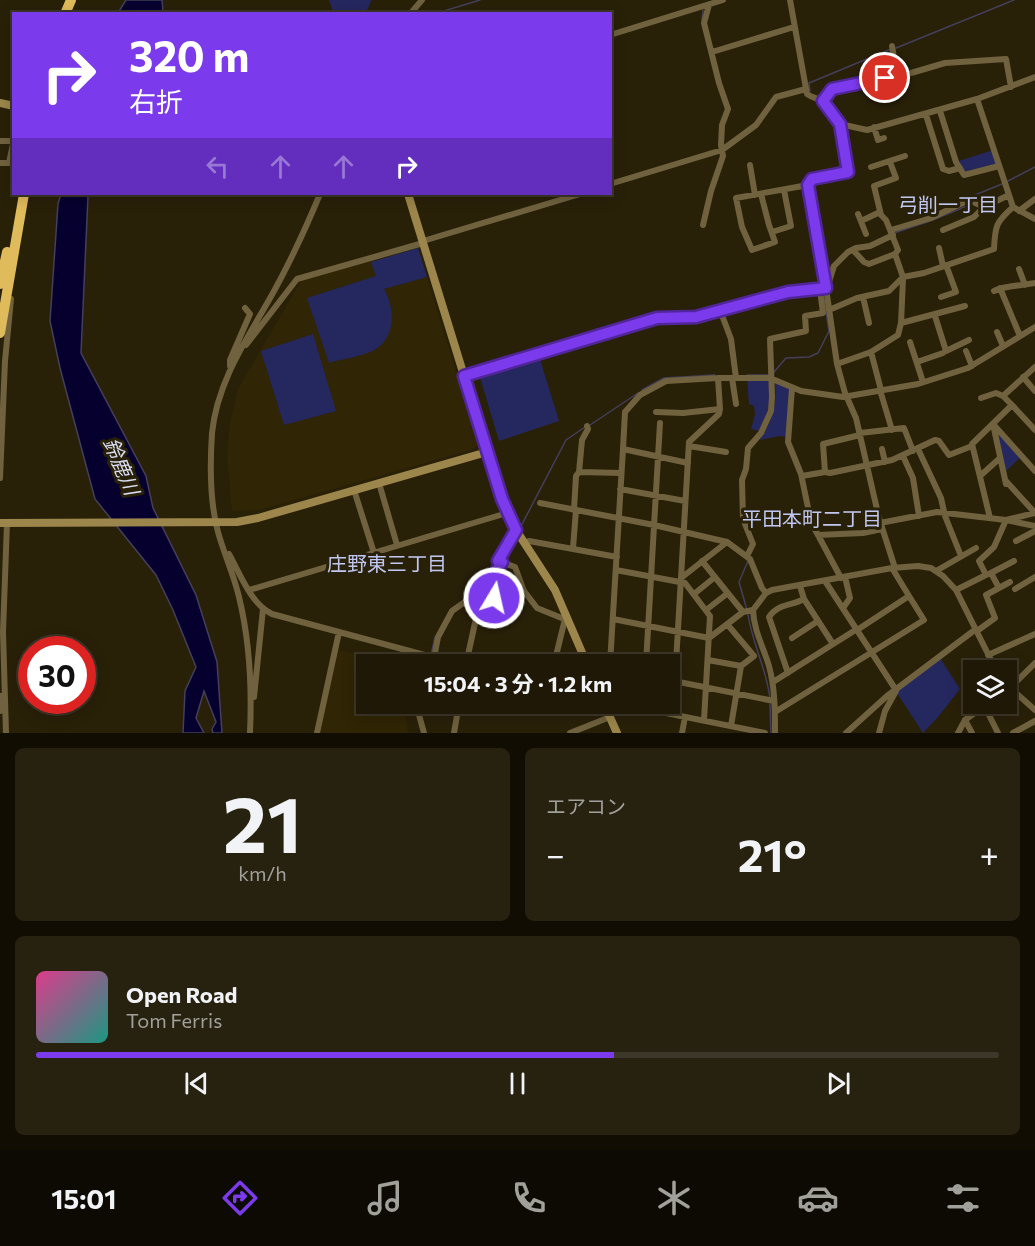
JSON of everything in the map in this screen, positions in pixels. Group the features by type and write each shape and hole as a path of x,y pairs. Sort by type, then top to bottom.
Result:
{"highway":[{"path":"0,284 17,195"},
{"path":"0,333 24,195"}],"street":[{"path":"412,12 422,0"},
{"path":"612,34 723,0"},
{"path":"775,712 924,620 894,568 881,526 860,434 837,364 829,310 823,289 808,185 812,179 848,172 840,124 823,101 810,97 807,91 789,0"},
{"path":"703,225 723,156 722,125 728,111 704,23 709,3"},
{"path":"712,52 795,27"},
{"path":"892,48 897,75"},
{"path":"823,101 832,89 945,63 1006,59 1011,87"},
{"path":"840,124 860,129 874,128 940,111 1035,77"},
{"path":"612,183 722,150 756,124 776,97 807,91"},
{"path":"977,99 1009,195 1016,209 1035,219"},
{"path":"940,111 963,175 999,166"},
{"path":"926,115 943,169 949,171 960,168"},
{"path":"874,128 878,140 884,138"},
{"path":"0,163 9,163 12,146"},
{"path":"871,167 905,156"},
{"path":"853,250 869,264 895,254 898,250 892,233 880,213 874,186 896,178 890,162"},
{"path":"750,165 758,194 776,242 752,250 742,227 736,198 758,194 784,190 808,185"},
{"path":"771,232 791,226 784,190"},
{"path":"250,733 252,702 242,614 232,571 215,521 212,488 212,431 216,410 230,370 292,257 320,195"},
{"path":"408,195 507,513 549,580 582,654"},
{"path":"238,353 259,330 297,279 577,195"},
{"path":"943,230 974,217 984,207 1009,195"},
{"path":"829,310 862,297 889,291 903,278 994,249 995,227 999,220 1035,199"},
{"path":"748,557 753,544 743,519 742,480 748,473 748,448 761,433 771,411 770,339 806,331 805,316 823,313 823,289 834,266 844,255 870,246 892,233 971,200 984,207"},
{"path":"866,234 859,217 880,213"},
{"path":"0,478 5,360 16,238"},
{"path":"939,248 956,292 941,297"},
{"path":"837,364 871,352 898,335 901,323 903,278 895,254"},
{"path":"1019,269 1025,285"},
{"path":"1020,336 997,289 1035,283"},
{"path":"464,376 651,319 696,317 788,292 823,289"},
{"path":"862,297 869,323"},
{"path":"901,323 935,316 965,306"},
{"path":"230,370 230,360 250,314 245,308"},
{"path":"720,310 731,339 736,404"},
{"path":"935,316 946,351 969,340"},
{"path":"611,654 625,412 640,395 666,381 772,376 792,388 808,393 847,396 923,382 972,366 1035,327"},
{"path":"997,332 1004,346"},
{"path":"910,342 923,382"},
{"path":"966,351 972,366"},
{"path":"871,352 892,430"},
{"path":"917,362 943,353"},
{"path":"1003,396 1035,367"},
{"path":"1023,377 1035,391"},
{"path":"675,654 689,442 719,414 718,378"},
{"path":"792,388 788,442 802,476 811,522 843,578 850,598 843,608"},
{"path":"981,398 996,393 1003,396 1035,430"},
{"path":"990,518 972,446 973,442 1012,405"},
{"path":"656,412 683,413 720,409"},
{"path":"647,654 660,423"},
{"path":"993,424 1006,482 1035,513 1006,520"},
{"path":"993,424 1035,471"},
{"path":"573,548 576,476 579,472 582,440 587,427"},
{"path":"825,472 823,444 860,434 904,428 941,498 961,556"},
{"path":"802,476 885,462 903,456 934,440 939,441 949,454 972,446"},
{"path":"689,446 726,452"},
{"path":"623,449 688,463"},
{"path":"882,449 885,462"},
{"path":"6,733 3,633 4,523 237,522 258,518 487,452"},
{"path":"903,456 913,478 919,516"},
{"path":"980,476 1000,458"},
{"path":"579,472 621,474"},
{"path":"379,483 398,545"},
{"path":"620,489 685,501"},
{"path":"354,490 374,553"},
{"path":"540,503 684,531 727,542 748,557 766,593"},
{"path":"818,535 864,533 881,526 937,512 1006,520 1035,526"},
{"path":"249,590 507,513"},
{"path":"979,561 994,547 1006,520"},
{"path":"1016,541 1035,531"},
{"path":"219,535 249,590 263,609 419,654"},
{"path":"521,536 529,541 617,557"},
{"path":"432,654 452,611 470,599 492,578 500,562 521,536"},
{"path":"681,580 727,542"},
{"path":"936,571 974,549 979,561 999,588"},
{"path":"702,561 728,593 748,611 767,659 773,682 771,700 775,712 775,733"},
{"path":"956,591 1014,561"},
{"path":"500,562 515,567 524,591 537,608 565,619"},
{"path":"613,619 709,638 748,611 772,590 894,568 918,566 936,571 956,591 991,660"},
{"path":"616,570 681,580 720,630"},
{"path":"694,594 715,577"},
{"path":"1015,589 1035,577"},
{"path":"468,654 477,614 490,614 495,590 492,578"},
{"path":"825,581 896,690"},
{"path":"995,618 986,595 1010,582"},
{"path":"800,586 804,598 833,644"},
{"path":"704,720 709,638 708,613 728,593"},
{"path":"773,682 909,596"},
{"path":"788,673 771,626 770,617 778,607 804,598"},
{"path":"252,702 263,609"},
{"path":"846,733 887,696 976,630 1003,614"},
{"path":"556,654 565,619"},
{"path":"792,638 818,621"},
{"path":"727,624 754,656 741,666 731,726"},
{"path":"317,733 339,632"},
{"path":"988,655 1035,634"},
{"path":"708,660 741,666"},
{"path":"1017,680 1034,667"},
{"path":"680,682 771,700"},
{"path":"0,711 4,690"},
{"path":"879,733 885,711 896,690"},
{"path":"1017,693 1034,708"},
{"path":"419,714 424,733"},
{"path":"454,733 457,714"},
{"path":"609,714 617,733"},
{"path":"673,714 765,733"},
{"path":"958,733 965,720 972,714"},
{"path":"989,714 998,733"},
{"path":"570,733 610,717"},
{"path":"682,733 685,717"},
{"path":"965,720 972,733"},
{"path":"1013,733 1022,731 1035,721"}],"shaded area":[{"path":"329,0 371,0 366,12 333,12"},
{"path":"993,150 996,164 963,172 959,161"},
{"path":"417,246 478,441 477,446 471,450 259,510 232,511 227,453 230,424 238,389 301,281"},
{"path":"418,248 427,277 384,289 388,296 392,321 383,343 366,354 329,363 307,298 376,276 371,262"},
{"path":"313,334 336,411 284,425 261,351"},
{"path":"539,356 559,421 499,441 479,374"},
{"path":"747,379 768,379 769,381 770,411 760,431 751,429 755,414 754,406 749,404"},
{"path":"775,383 790,389 787,437 760,440 773,413"},
{"path":"1000,435 1020,458 1006,471 998,436"},
{"path":"338,650 357,654 356,714 405,714 408,733 320,733"},
{"path":"940,658 960,689 923,733 897,693"}],"water":[{"path":"126,0 162,0 163,12 119,12"},
{"name":"鈴鹿川","path":"61,195 89,195 81,353 146,476 153,508 196,595 217,662 222,733 213,733 212,729 216,722 204,691 196,718 204,733 183,733 185,691 196,667 156,575 95,499 60,368 50,321 58,204"}],"waterway":[{"path":"441,12 480,0"},
{"path":"896,48 1014,0"},
{"path":"702,20 703,10"},
{"path":"810,91 809,83 891,49"},
{"path":"1006,182 1035,167"},
{"path":"972,199 975,195 1002,184"},
{"path":"894,233 930,221 967,206 969,203"},
{"path":"774,372 786,358 809,357 818,353 829,331 824,299"},
{"path":"642,390 664,378 715,375"},
{"path":"747,375 769,375"},
{"path":"590,425 638,393"},
{"path":"520,528 566,440 585,427"},
{"path":"504,559 510,546"},
{"path":"747,610 739,582 748,561"},
{"path":"748,614 770,699"},
{"path":"431,654 435,637"},
{"path":"770,704 771,733"}],"district":[{"name":"弓削一丁目","path":"948,204"},
{"name":"平田本町二丁目","path":"812,518"},
{"name":"庄野東三丁目","path":"387,563"}],"route":[{"path":"494,598 492,578 502,562 498,561 516,530 502,499 464,376 657,318 696,317 788,292 826,288 808,185 812,179 848,172 840,124 823,101 832,89 885,78"}]}
